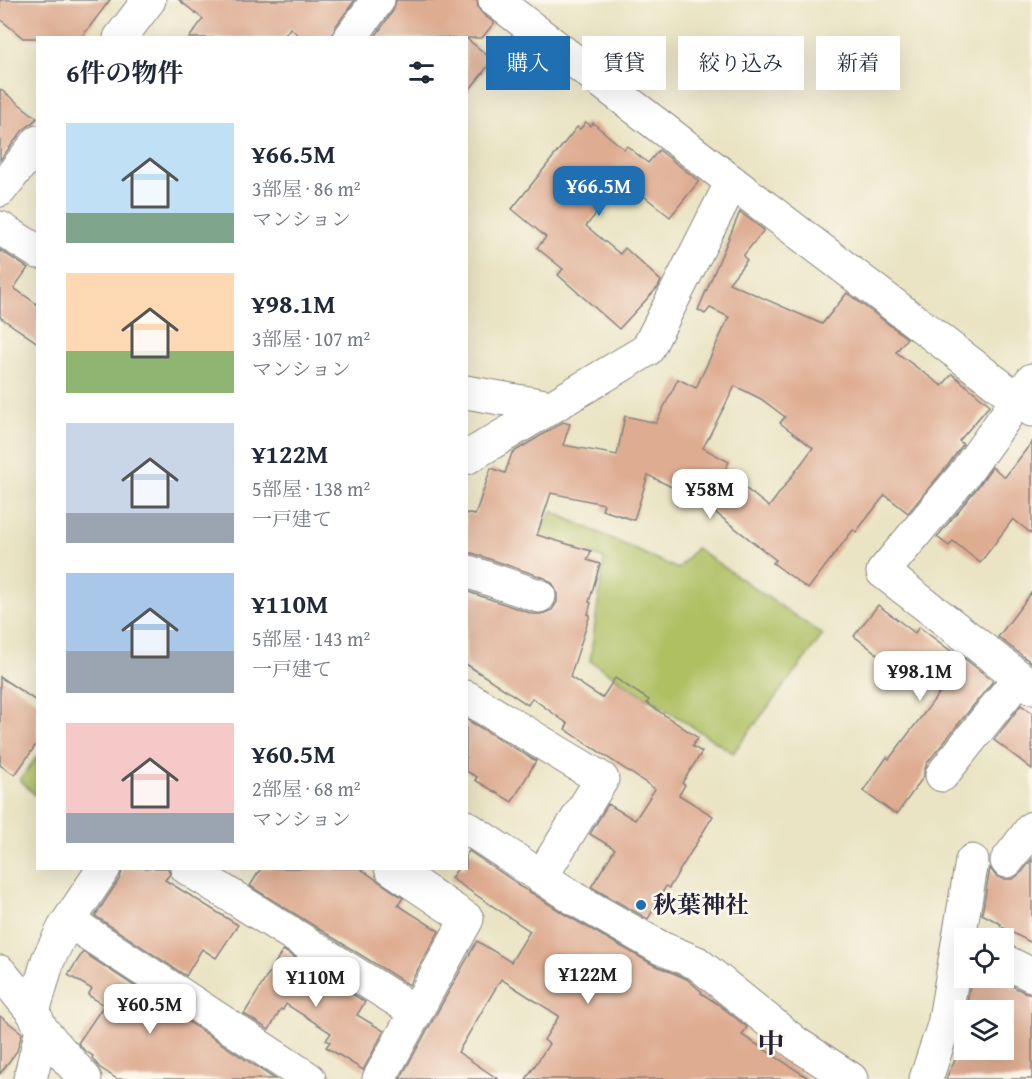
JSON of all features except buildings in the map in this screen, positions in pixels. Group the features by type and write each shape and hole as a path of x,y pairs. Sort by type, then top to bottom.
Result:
{"street":[{"path":"128,34 149,0"},
{"path":"351,36 378,0"},
{"path":"495,0 732,182 1028,396 883,572 1026,682 942,775"},
{"path":"0,190 36,145"},
{"path":"468,457 647,350 732,182"},
{"path":"0,228 36,251"},
{"path":"468,392 551,407"},
{"path":"468,572 540,596"},
{"path":"468,698 602,779 541,877"},
{"path":"468,828 575,899 661,948 697,963 797,1044 851,1079"},
{"path":"1007,861 1032,828"},
{"path":"963,928 972,861"},
{"path":"30,1079 48,960 64,928 103,870"},
{"path":"190,870 416,1012"},
{"path":"379,1079 467,919 394,870"},
{"path":"69,921 309,1079"},
{"path":"1014,966 1032,975"},
{"path":"0,972 85,1079"},
{"path":"926,1079 944,1025 954,977"}],"green space":[{"path":"551,511 678,569 696,548 823,635 733,753 590,661 604,559 540,537"},
{"path":"36,757 36,796 20,780"}],"place":[{"name":"秋葉神社","path":"641,905"}],"district":[{"name":"中","path":"771,1044"}]}
